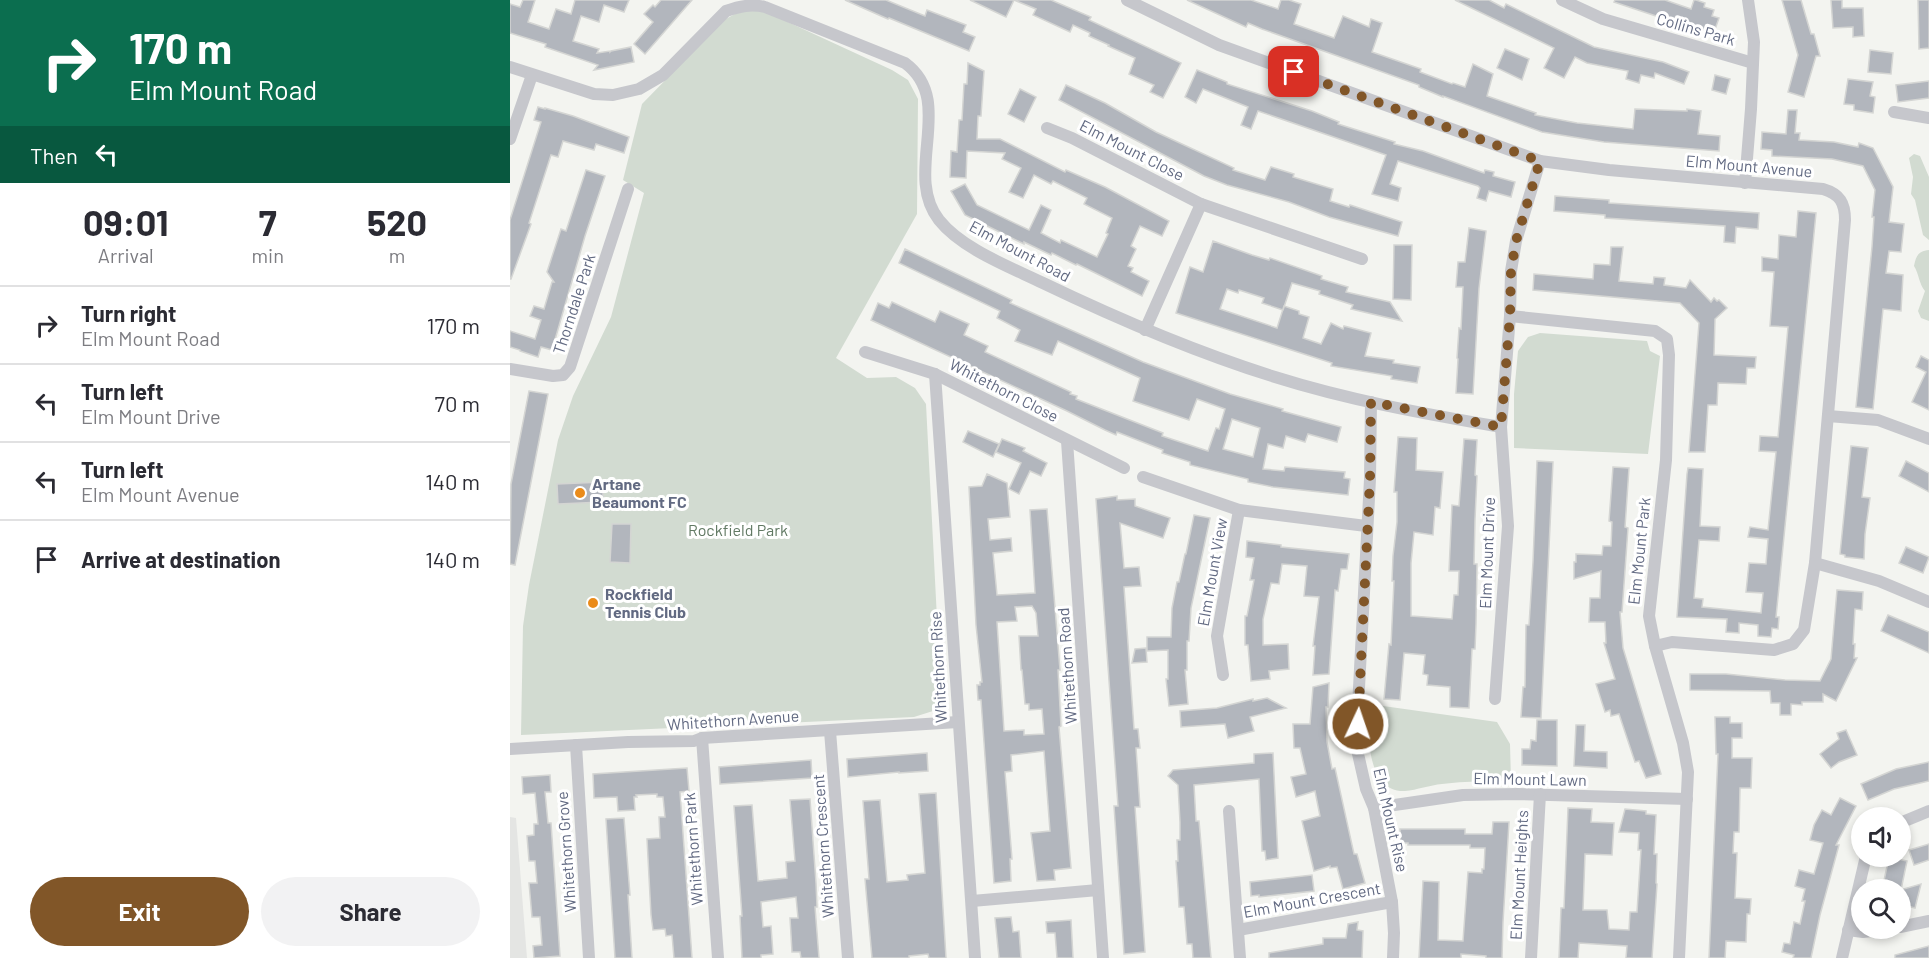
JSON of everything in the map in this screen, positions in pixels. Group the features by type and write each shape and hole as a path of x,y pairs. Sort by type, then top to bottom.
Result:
{"street":[{"name":"Elm Mount Avenue","path":"1127,0 1219,45 1540,161 1609,171 1822,189 1837,195 1842,200 1845,208 1828,416 1815,563 1804,630 1793,644 1774,650 1672,642 1655,646"},
{"name":"Collins Park","path":"1562,0 1603,19 1753,63"},
{"path":"1744,183 1754,42 1748,0"},
{"name":"Elm Mount Road","path":"510,67 594,94 613,95 639,89 663,75 726,11 740,6 765,7 866,46 905,63 915,70 928,96 925,176 927,196 938,219 960,239 998,261 1145,330 1274,377 1371,402 1501,427"},
{"path":"510,140 532,75"},
{"path":"1894,112 1929,118"},
{"name":"Elm Mount Close","path":"1047,128 1072,138 1201,204 1362,260"},
{"name":"Elm Mount Drive","path":"1495,699 1508,526 1501,427 1510,316 1511,271 1516,241 1540,161"},
{"name":"Thorndale Park","path":"510,369 554,376 563,375 570,367 628,189"},
{"path":"1145,330 1201,204"},
{"name":"Elm Mount Park","path":"1510,316 1655,331 1667,339 1669,355 1666,460 1649,616 1655,646 1683,743 1688,772 1679,958"},
{"name":"Whitethorn Close","path":"865,352 935,374 1124,468"},
{"name":"Whitethorn Rise","path":"935,374 957,722 975,958"},
{"name":"Elm Mount Rise","path":"1371,402 1370,479 1356,745 1366,789 1374,808 1392,902 1393,958"},
{"path":"1828,416 1878,420 1929,439"},
{"name":"Whitethorn Road","path":"1068,441 1103,958"},
{"name":"Elm Mount View","path":"1143,477 1239,510 1366,526"},
{"name":"Elm Mount View","path":"1223,675 1218,636 1239,510"},
{"path":"1815,563 1879,581 1929,602"},
{"name":"Whitethorn Avenue","path":"510,749 694,741 702,738 957,722"},
{"name":"Whitethorn Crescent","path":"830,730 848,958"},
{"name":"Whitethorn Park","path":"702,738 717,958"},
{"name":"Whitethorn Grove","path":"576,745 590,958"},
{"name":"Elm Mount Lawn","path":"1374,808 1463,795 1540,794 1686,799"},
{"name":"Elm Mount Heights","path":"1531,958 1540,794"},
{"name":"Elm Mount Crescent","path":"1229,811 1240,958"},
{"path":"1911,818 1929,811"},
{"path":"1842,958 1863,867"},
{"path":"972,901 1098,890"},
{"name":"Elm Mount Crescent","path":"1238,930 1392,902"},
{"path":"1911,925 1929,921"}],"shaded area":[{"path":"510,817 516,818 527,958 510,958"}],"green space":[{"name":"Rockfield Park","path":"742,10 764,11 892,70 908,80 918,99 917,214 836,358 867,378 896,377 915,388 926,404 941,697 933,711 914,717 521,735 523,626 529,585 558,440 573,396 611,317 644,193 623,180 642,104 724,20"},
{"path":"1914,154 1920,156 1929,177 1929,240 1923,235 1915,200 1911,194 1913,177 1909,158"},
{"path":"1929,250 1929,321 1921,318 1918,311 1925,291 1914,266 1918,255"},
{"path":"1540,333 1647,341 1650,351 1660,356 1648,454 1514,448 1514,394 1518,351 1528,337"},
{"path":"1369,704 1497,722 1510,744 1511,781 1451,783 1405,791 1392,789 1382,782 1372,758 1369,743"}],"building":[{"path":"523,0 535,0 528,22 549,29 556,9 571,14 575,0 629,0 624,12 604,5 599,22 581,16 573,41 599,49 597,53 631,47 634,62 594,70 598,65 545,47 546,44 510,33 510,4 520,7"},
{"path":"661,0 692,0 645,54 634,44 653,22 644,14"},
{"path":"845,0 886,0 925,16 927,10 966,25 963,32 975,37 969,51"},
{"path":"970,0 1014,0 1006,17"},
{"path":"1014,0 1051,0 1091,17 1089,20 1181,63 1163,98 1150,92 1154,85 1129,74 1135,58 1089,36 1090,33 1073,25 1070,32 1033,15 1036,9"},
{"path":"1187,0 1251,0 1278,9 1281,0 1289,0 1301,4 1294,24 1334,38 1343,16 1369,27 1371,19 1382,23 1372,52 1421,69 1420,72 1465,87 1473,64 1493,74 1487,96 1536,113 1535,115 1577,123 1633,129 1635,109 1701,111 1698,134 1720,136 1719,151 1604,142 1542,132 1248,23 1246,27"},
{"path":"1455,0 1489,0 1504,8 1506,4 1594,47 1663,62 1689,72 1684,84 1655,73 1654,78 1641,75 1639,83 1626,79 1628,71 1587,63 1575,57 1564,78 1544,68 1554,48"},
{"path":"1615,0 1665,0 1691,9 1696,0 1705,3 1704,7 1714,10 1712,16 1719,18 1713,35 1614,2"},
{"path":"1782,0 1801,0 1820,56 1816,56 1804,97 1788,92 1798,55"},
{"path":"1831,0 1842,0 1842,8 1863,8 1864,36 1853,37 1853,27 1833,28"},
{"path":"1918,0 1929,0 1929,48 1919,49"},
{"path":"1505,49 1529,59 1522,80 1497,68"},
{"path":"1870,50 1893,53 1891,74 1868,72"},
{"path":"968,63 984,71 977,139 1000,139 1065,172 1066,170 1105,187 1169,221 1162,236 1140,226 1131,246 1136,249 1128,266 1133,268 1131,272 1149,281 1142,296 1077,264 1024,242 1024,244 965,215 951,191 965,184 977,205 1029,230 1041,205 1051,210 1041,233 1097,257 1108,234 1106,233 1112,218 1084,204 1087,198 1053,181 1051,184 1034,175 1023,198 1009,192 1021,168 1002,159 1005,153 967,151 966,178 950,177 951,151 957,152 959,120 962,120"},
{"path":"1197,70 1227,82 1227,84 1312,111 1339,122 1338,124 1395,142 1394,144 1423,151 1484,173 1485,170 1494,172 1493,176 1515,182 1511,197 1489,191 1486,201 1477,198 1480,188 1478,186 1398,161 1390,184 1401,188 1398,201 1372,194 1386,155 1258,111 1251,129 1241,125 1248,107 1203,89 1196,103 1185,97"},
{"path":"1715,75 1730,79 1726,94 1712,90"},
{"path":"1848,79 1873,82 1870,96 1875,97 1873,113 1854,110 1854,105 1844,104"},
{"path":"1929,81 1929,98 1898,102 1896,85"},
{"path":"1066,85 1105,103 1156,132 1234,168 1233,170 1265,180 1271,167 1294,174 1293,177 1333,189 1330,201 1402,222 1398,236 1329,217 1204,176 1059,100"},
{"path":"1020,89 1036,97 1024,122 1008,114"},
{"path":"538,107 573,116 629,137 624,153 596,144 594,150 563,141 558,157 551,155 529,223 531,224 510,279 510,220 541,122 534,120"},
{"path":"1788,110 1797,110 1795,133 1800,133 1799,140 1834,142 1858,147 1859,143 1873,148 1893,187 1889,222 1904,224 1901,252 1889,251 1886,273 1903,275 1901,311 1883,309 1873,409 1856,407 1872,247 1875,190 1863,166 1832,159 1772,156 1772,150 1761,149 1762,132 1786,134"},
{"path":"586,170 605,176 552,350 541,347 538,357 510,347 510,331 535,339 541,320 530,316 534,306 544,309 552,282 554,282 547,272 561,229 566,231"},
{"path":"1555,196 1609,200 1609,203 1759,213 1758,229 1736,227 1735,243 1724,242 1725,226 1605,218 1605,215 1554,211"},
{"path":"1798,211 1816,213 1776,617 1779,617 1778,629 1772,628 1771,637 1758,636 1758,625 1739,623 1739,633 1726,632 1727,619 1677,617 1688,468 1703,469 1700,526 1720,527 1719,541 1699,540 1694,598 1703,599 1702,607 1761,613 1763,593 1746,592 1749,563 1766,564 1768,539 1748,537 1750,527 1768,530 1776,452 1759,451 1760,436 1778,437 1788,327 1770,326 1774,272 1762,271 1762,257 1778,259 1779,235 1796,237"},
{"path":"1469,228 1486,231 1479,288 1473,394 1456,393 1463,287 1456,287 1458,262 1465,262"},
{"path":"1213,241 1322,276 1321,279 1348,287 1346,292 1390,302 1402,321 1351,309 1353,305 1319,294 1320,291 1292,283 1284,306 1309,317 1303,338 1321,344 1331,323 1343,329 1344,326 1371,333 1365,356 1420,367 1417,383 1391,379 1392,376 1331,366 1332,363 1176,313 1190,267 1203,272","holes":["1227,289 1238,293 1239,290 1264,298 1262,303 1283,310 1277,328 1220,309"]},
{"path":"1394,245 1412,245 1411,300 1393,299"},
{"path":"1611,247 1623,247 1619,281 1653,284 1654,277 1665,278 1664,285 1686,288 1690,280 1711,302 1714,298 1727,308 1715,319 1714,355 1756,357 1755,368 1747,368 1746,384 1718,383 1717,405 1708,405 1705,452 1689,452 1699,323 1680,303 1533,290 1534,274 1593,279 1594,264 1610,265"},
{"path":"905,249 1012,300 1010,303 1143,362 1230,394 1341,427 1337,442 1308,434 1305,442 1286,436 1283,448 1268,444 1263,469 1284,471 1285,467 1345,472 1344,478 1350,479 1348,495 1273,487 1190,465 1190,462 1162,453 1163,450 1117,432 1116,435 1105,430 871,320 878,303 889,308 892,302 935,322 940,311 969,324 964,335 988,346 985,352 1071,392 1070,394 1077,396 1076,399 1163,433 1162,436 1208,451 1216,428 1219,429 1225,409 1197,399 1189,420 1133,401 1140,378 1058,341 1052,355 1015,341 1020,330 997,318 1000,311 899,263","holes":["1232,419 1260,428 1253,457 1223,449"]},
{"path":"1921,356 1929,360 1929,410 1912,402 1926,372 1916,367"},
{"path":"529,391 548,394 515,565 510,564 511,484"},
{"path":"968,431 999,444 993,457 963,442"},
{"path":"1398,437 1417,438 1416,470 1443,472 1440,508 1435,507 1433,535 1414,532 1411,563 1411,616 1452,619 1454,595 1458,595 1459,571 1449,571 1452,505 1459,506 1464,439 1477,440 1474,564 1477,564 1476,624 1475,649 1472,649 1469,708 1450,707 1450,687 1427,685 1428,675 1423,674 1425,655 1404,653 1400,700 1384,699 1389,644 1391,645 1393,556 1397,522 1397,492 1394,492"},
{"path":"1002,439 1025,448 1023,451 1047,463 1041,476 1030,471 1019,494 1009,489 1021,463 996,452"},
{"path":"1851,446 1868,448 1862,497 1870,498 1864,559 1845,557 1840,554"},
{"path":"1537,461 1553,462 1541,718 1521,717 1523,687 1525,687 1526,625 1529,625 1533,562"},
{"path":"1906,461 1929,473 1929,492 1899,476"},
{"path":"1613,467 1629,468 1625,527 1628,528 1622,612 1620,612 1623,648 1661,774 1646,778 1639,761 1635,762 1619,714 1611,716 1610,710 1605,712 1596,684 1615,679 1604,643 1606,643 1605,622 1589,622 1590,598 1600,598 1601,571 1574,579 1576,554 1602,555 1603,546 1611,546 1612,522 1609,521"},
{"path":"987,474 1007,483 1010,517 988,519 990,540 1011,538 1012,551 993,553 997,595 1035,593 1030,510 1047,509 1060,670 1058,670 1061,726 1059,727 1071,868 1054,870 1055,880 1037,881 1031,833 1050,831 1044,751 1011,755 1012,771 1005,772 1012,859 1010,859 1011,881 994,883 981,700 978,700 977,685 982,682 976,625 969,487 982,486","holes":["1032,606 1036,613 1038,636 1019,636 1021,670 1025,704 1029,704 1029,710 1042,709 1044,734 1024,735 1024,730 1004,731 997,622 1017,621 1015,607"]},
{"name":"Artane Beaumont FC","path":"603,482 603,502 558,504 557,484"},
{"path":"1117,496 1117,500 1135,499 1135,506 1170,518 1163,538 1120,523 1124,568 1139,567 1141,586 1124,587 1134,729 1138,729 1140,748 1136,748 1140,807 1135,807 1145,952 1124,954 1114,806 1118,806 1096,499"},
{"path":"1194,515 1210,518 1191,608 1189,641 1187,641 1187,670 1185,670 1188,704 1169,706 1166,679 1168,679 1168,650 1147,651 1147,637 1171,637 1172,608"},
{"path":"612,524 631,524 630,563 610,562"},
{"path":"1247,541 1349,554 1347,569 1341,569 1338,591 1335,590 1329,674 1313,675 1315,646 1313,646 1319,597 1304,596 1307,566 1282,564 1279,584 1271,583 1263,619 1263,645 1288,644 1289,669 1269,671 1270,679 1251,681 1248,645 1245,645 1245,616 1247,616 1254,580 1250,580 1254,558 1246,557"},
{"path":"1906,547 1929,557 1923,573 1899,563"},
{"path":"1837,590 1863,592 1862,610 1855,609 1853,644 1855,644 1854,658 1857,658 1836,701 1823,694 1823,702 1791,704 1791,715 1780,715 1780,703 1771,703 1770,691 1690,690 1690,674 1726,674 1820,681 1831,659"},
{"path":"1888,615 1929,632 1929,653 1881,631"},
{"path":"1146,648 1147,662 1132,663 1135,649"},
{"path":"1329,683 1328,707 1326,707 1327,742 1354,854 1357,854 1365,883 1343,889 1337,867 1330,868 1330,866 1314,871 1302,821 1320,816 1315,791 1296,797 1291,777 1306,774 1300,748 1294,748 1293,724 1310,724 1313,687"},
{"path":"1267,698 1286,708 1250,717 1254,731 1228,738 1225,724 1181,727 1180,711 1217,708"},
{"path":"1715,717 1730,717 1730,723 1742,723 1742,738 1732,738 1732,758 1752,758 1751,788 1740,788 1739,832 1734,832 1733,853 1737,853 1735,898 1751,899 1750,914 1747,914 1746,942 1726,941 1725,958 1709,958 1718,754 1716,754"},
{"path":"1537,720 1557,720 1557,766 1522,765 1522,749 1530,749 1531,740 1536,741"},
{"path":"1576,725 1585,725 1584,751 1607,752 1607,768 1574,766"},
{"path":"1846,730 1857,755 1831,768 1820,754 1839,739 1837,733"},
{"path":"927,753 928,771 848,777 847,759"},
{"path":"1273,753 1278,858 1266,860 1265,851 1262,851 1259,779 1194,785 1211,958 1193,958 1192,944 1187,944 1184,907 1179,907 1176,861 1178,861 1177,840 1180,840 1178,785 1168,776 1173,770 1254,763 1254,754"},
{"path":"811,760 812,778 720,784 719,767"},
{"path":"1929,762 1929,781 1894,789 1868,800 1861,784 1896,769"},
{"path":"687,768 689,791 680,792 692,958 674,958 672,935 666,936 665,929 653,930 651,915 647,839 660,838 659,817 665,817 663,797 657,797 657,794 636,795 637,797 634,797 635,810 618,811 617,797 594,798 593,774"},
{"path":"550,775 551,792 545,792 548,823 551,823 560,956 534,958 533,946 542,945 540,917 532,917 529,883 537,883 535,861 529,861 527,836 534,835 534,824 538,824 535,793 523,794 522,777"},
{"path":"936,793 946,958 929,958 928,954 909,956 909,958 872,958 865,879 869,879 863,801 880,800 887,882 908,880 907,875 925,873 919,794"},
{"path":"1840,798 1856,806 1851,807 1851,816 1836,845 1839,845 1811,958 1793,958 1794,955 1782,952 1784,943 1790,944 1794,922 1800,924 1805,901 1802,901 1805,889 1795,886 1799,870 1814,874 1823,843 1810,840 1814,825 1822,810 1831,815"},
{"path":"810,799 819,958 801,958 800,952 792,952 790,918 798,918 796,897 761,902 763,927 771,926 773,954 761,955 761,958 742,958 740,916 742,916 734,806 752,805 758,881 787,878 786,862 795,861 790,800"},
{"path":"1568,808 1592,809 1591,822 1614,823 1612,855 1585,854 1583,910 1607,910 1609,929 1629,930 1630,912 1637,912 1641,850 1638,850 1639,833 1619,832 1625,809 1646,811 1646,814 1656,815 1654,854 1657,854 1657,884 1652,958 1626,958 1627,946 1579,943 1578,958 1559,958 1561,908 1564,908"},
{"path":"624,818 632,958 615,958 606,819"},
{"path":"1493,822 1509,822 1502,958 1461,954 1461,958 1419,958 1423,881 1439,882 1438,940 1463,941 1468,872 1482,873 1485,848 1470,848 1470,845 1408,845 1408,843 1400,843 1400,829 1465,829 1465,834 1492,834"},
{"path":"1929,844 1929,860 1914,865 1911,849"},
{"path":"1887,867 1906,867 1903,879 1884,879"},
{"path":"1312,875 1314,891 1251,896 1250,882"},
{"path":"1921,884 1915,908 1911,907 1911,887"},
{"path":"1011,917 1013,932 1019,931 1021,958 999,958 995,918"},
{"path":"1071,920 1073,958 1057,958 1055,933 1047,933 1046,922"},
{"path":"1358,922 1357,930 1363,931 1362,958 1269,958 1269,953 1323,944 1323,938 1346,938 1348,924"},
{"path":"1929,946 1929,958 1895,958 1895,955"}],"place":[{"name":"Artane Beaumont FC","path":"580,493"},
{"name":"Rockfield Tennis Club","path":"593,603"}],"route":[{"path":"1294,72 1540,161 1516,241 1511,271 1510,316 1501,427 1371,402 1370,479 1358,724"}]}
